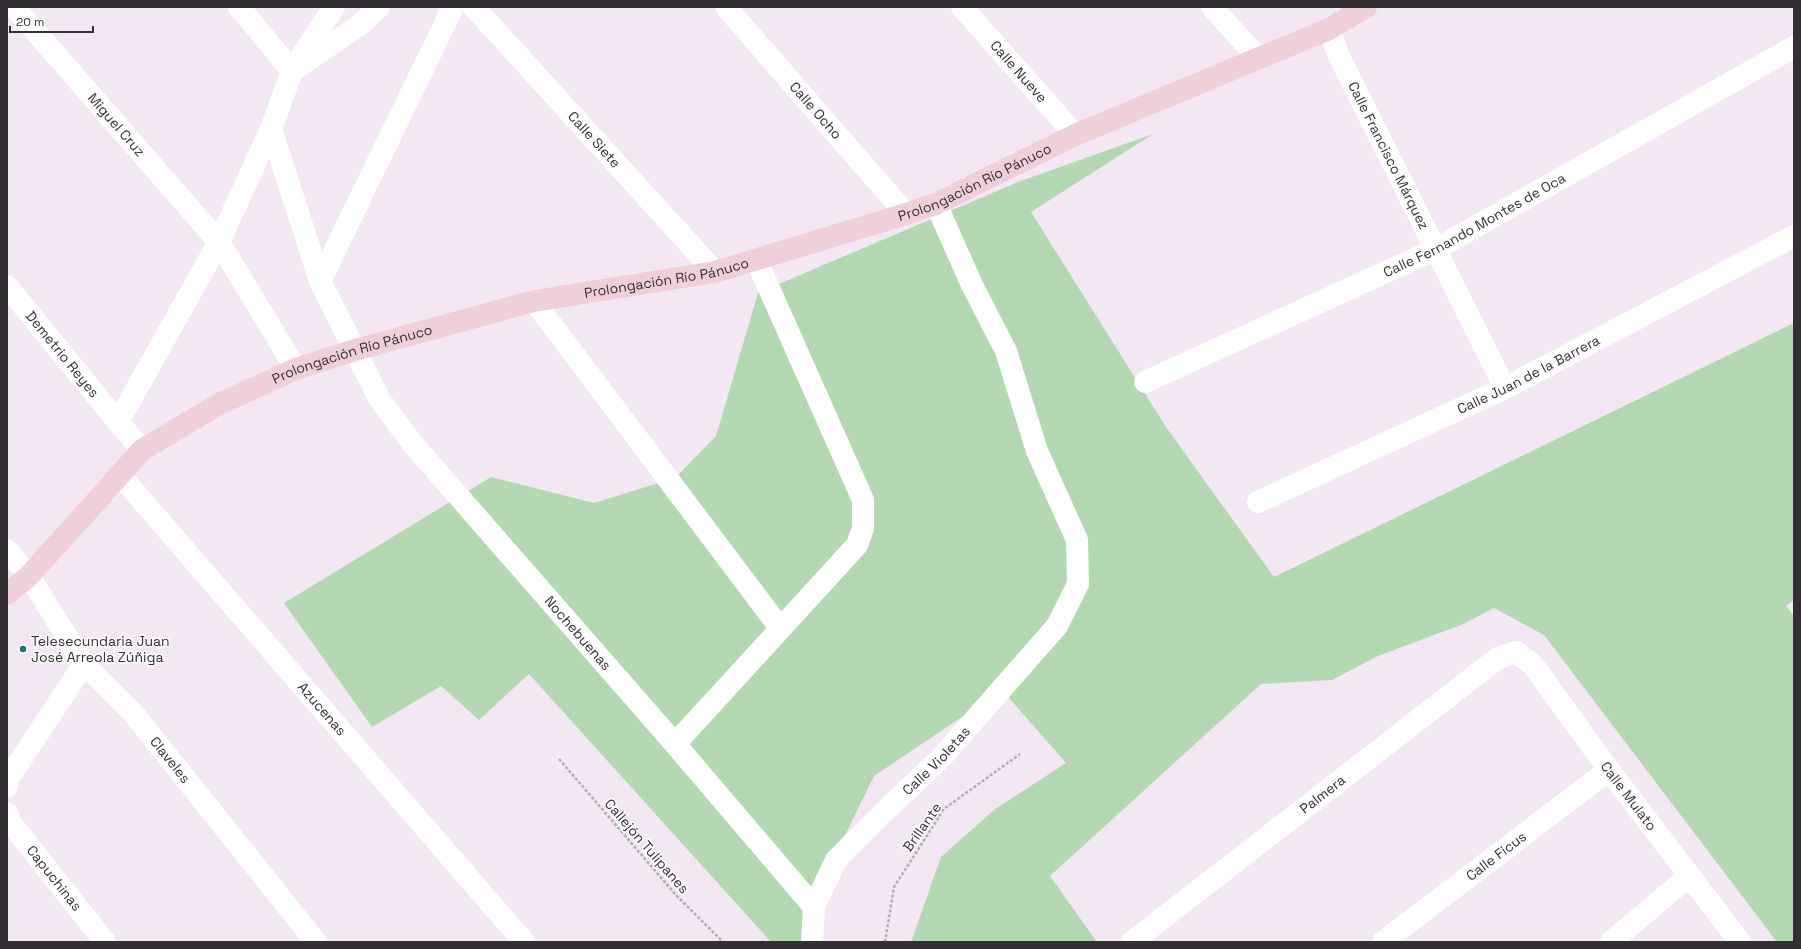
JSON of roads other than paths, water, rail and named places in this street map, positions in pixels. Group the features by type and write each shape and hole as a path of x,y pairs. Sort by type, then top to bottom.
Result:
{"street":[{"name":"Miguel Cruz","path":"14,7 219,242 296,369"},
{"path":"239,7 292,71"},
{"path":"118,422 219,242 271,129 292,71 334,7"},
{"path":"292,71 362,24 379,7"},
{"path":"320,281 453,7"},
{"name":"Calle Siete","path":"474,7 715,272"},
{"name":"Calle Ocho","path":"726,7 906,214"},
{"name":"Calle Nueve","path":"962,7 1075,135"},
{"path":"1212,7 1258,58"},
{"name":"Prolongación Río Pánuco","path":"7,594 29,576 142,450 219,404 296,369 354,350 534,301 715,272 936,204 1075,135 1329,29 1366,7"},
{"name":"Calle Francisco Márquez","path":"1329,29 1339,56 1434,250 1505,388"},
{"name":"Calle Fernando Montes de Oca","path":"1145,382 1434,250 1794,47"},
{"name":"Nochebuenas","path":"271,129 320,281 380,400 412,443 675,744 814,907"},
{"name":"Calle Violetas","path":"812,942 814,907 836,860 886,809 947,752 1057,626 1078,584 1077,540 1037,451 1006,351 972,285 936,204"},
{"name":"Calle Juan de la Barrera","path":"1258,502 1505,388 1794,236"},
{"path":"675,744 857,545 863,528 863,500 756,259"},
{"name":"Demetrio Reyes","path":"7,286 142,450"},
{"path":"534,301 780,628"},
{"name":"Azucenas","path":"120,475 524,942"},
{"name":"Claveles","path":"7,550 29,576 84,664 133,713 316,942"},
{"name":"Calle Mulato","path":"1516,652 1533,665 1609,770 1740,942"},
{"name":"Palmera","path":"1132,942 1498,658 1516,652"},
{"path":"7,787 8,779 84,664"},
{"name":"Calle Ficus","path":"1383,942 1609,770"},
{"name":"Capuchinas","path":"7,812 10,822 105,942"},
{"path":"1611,942 1690,876"}],"place":[{"name":"Telesecundaria Juan José Arreola Zúñiga","path":"23,649"}]}
